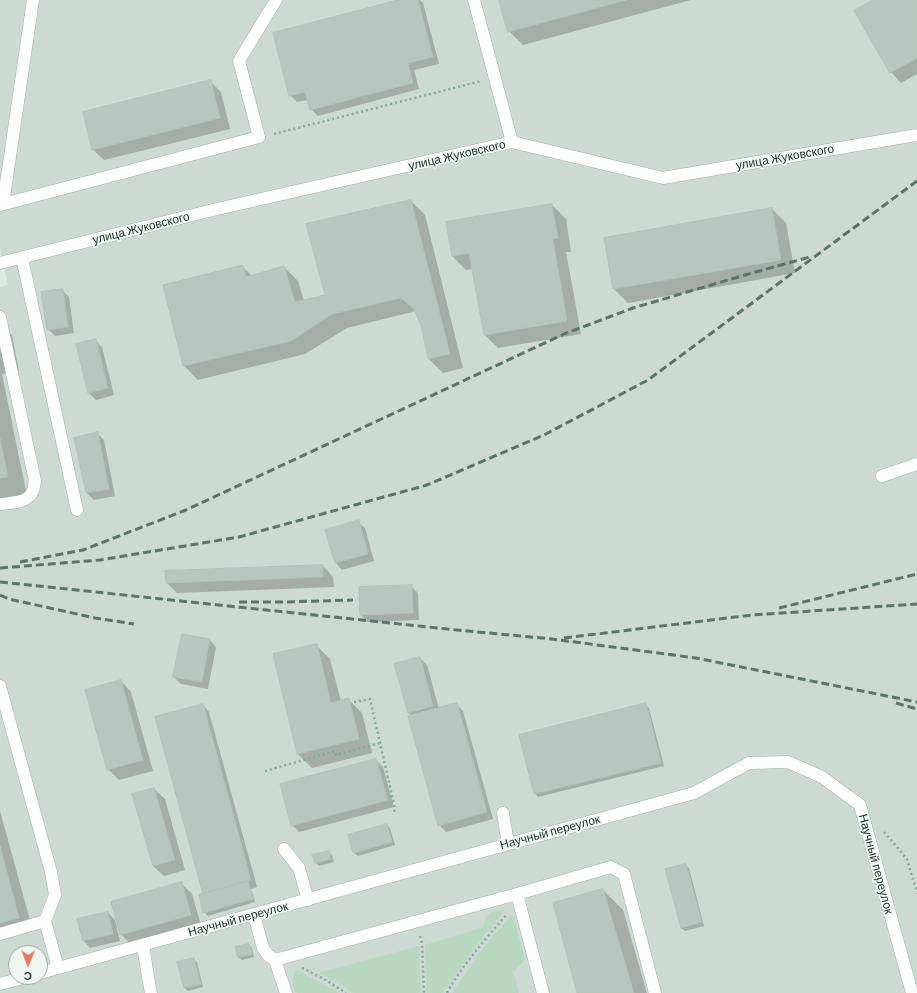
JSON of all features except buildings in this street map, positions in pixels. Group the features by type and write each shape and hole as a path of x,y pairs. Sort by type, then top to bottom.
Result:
{"street":[{"path":"33,0 1,204 260,137 239,60 276,0"},
{"path":"474,0 512,142"},
{"name":"улица Жуковского","path":"0,264 217,209 512,142 663,178 917,136"},
{"path":"22,258 77,510"},
{"path":"0,317 35,481 33,491 27,499 14,503 0,504"},
{"path":"882,476 917,464"},
{"path":"0,686 51,872 55,895 45,921 58,968"},
{"name":"Научный переулок","path":"48,971 694,793 749,763 788,762 822,777 860,805 912,993"},
{"path":"503,813 508,844"},
{"path":"284,850 299,868 308,900"},
{"path":"275,960 611,867 624,874 655,993"},
{"path":"517,894 543,993"},
{"path":"254,915 263,948 268,955 275,960 286,993"},
{"path":"0,934 45,921"},
{"path":"143,944 151,993"}],"path":[{"path":"260,137 495,78"},
{"path":"354,702 370,699 395,810 393,814"},
{"path":"264,771 335,751 336,755 380,743"},
{"path":"881,829 907,859 917,893"},
{"path":"447,993 484,940 508,913 520,908"},
{"path":"416,921 422,943 424,993"},
{"path":"301,968 324,979 346,993"}],"shaded area":[{"path":"0,0 917,0 917,993 0,993 0,287 8,285 0,249"}],"green space":[{"path":"496,910 505,910 468,956 443,993 427,993 425,945 484,927 487,916"},
{"path":"511,915 514,917 524,957 523,962 513,972 519,993 452,993 483,948"},
{"path":"419,946 421,993 353,993 318,973"},
{"path":"296,970 339,993 297,993 293,988 292,982"}],"railway":[{"path":"0,568 100,560 239,537 427,485 544,435 648,380 917,181"},
{"path":"20,562 83,550 186,510 564,334 633,308 810,257"},
{"path":"779,608 917,574"},
{"path":"0,582 552,639 696,658 917,702"},
{"path":"0,595 9,599 95,618 134,624"},
{"path":"239,602 353,600"},
{"path":"564,638 752,615 917,604"},
{"path":"896,703 917,709"}]}
